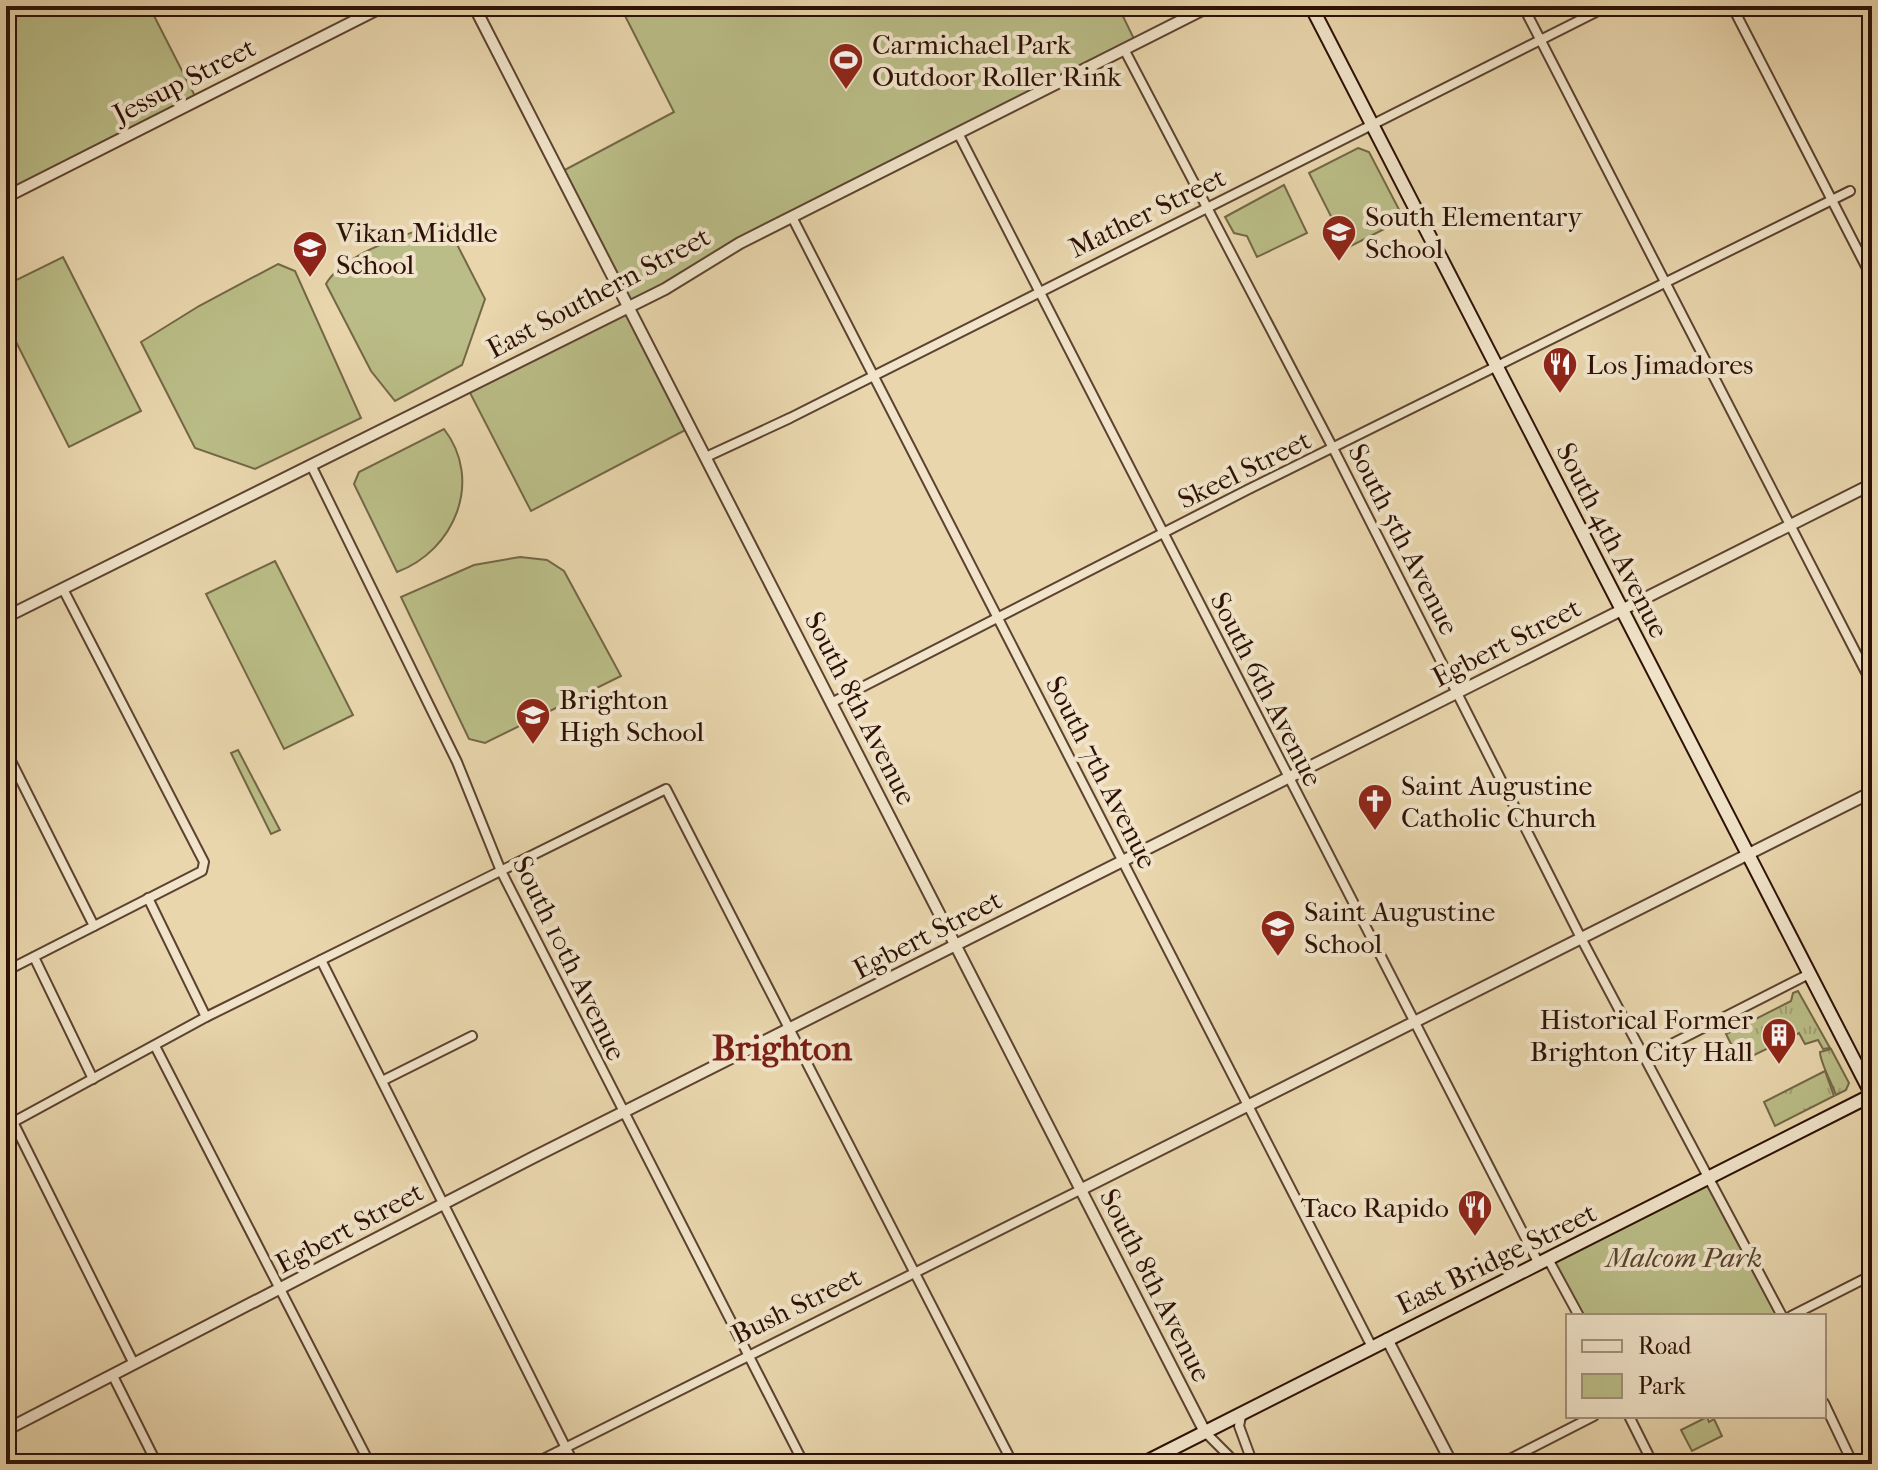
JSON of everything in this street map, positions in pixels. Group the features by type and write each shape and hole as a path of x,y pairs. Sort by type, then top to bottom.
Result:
{"main road":[{"name":"South 4th Avenue","path":"1311,6 1374,123 1872,1096"},
{"name":"East Bridge Street","path":"1142,1464 1872,1096"}],"street":[{"name":"Jessup Street","path":"6,197 384,6"},
{"name":"South 8th Avenue","path":"474,6 1205,1432"},
{"name":"East Southern Street","path":"6,617 628,307 792,217 1210,6"},
{"path":"1523,6 1872,684"},
{"name":"Mather Street","path":"706,457 1608,6"},
{"path":"1732,6 1872,278"},
{"name":"South 5th Avenue","path":"1124,49 1334,450 1581,938 1781,1314"},
{"name":"South 6th Avenue","path":"958,133 1161,534 1415,1021 1543,1261 1578,1314"},
{"name":"Skeel Street","path":"831,703 1161,534 1850,191"},
{"name":"South 7th Avenue","path":"792,217 1372,1347"},
{"name":"South 10th Avenue","path":"311,465 457,762 501,871 804,1464"},
{"name":"Egbert Street","path":"6,1430 623,1113 1872,484"},
{"path":"6,971 202,871 204,862 63,589"},
{"path":"6,751 94,926"},
{"path":"134,1364 9,1124 206,1017 666,789 791,1030 912,1274 1013,1464"},
{"path":"1080,1190 1872,792"},
{"path":"148,898 206,1017"},
{"path":"34,957 93,1079"},
{"path":"321,960 574,1464"},
{"path":"1644,1058 1809,974"},
{"path":"382,1081 472,1036"},
{"path":"155,1046 370,1464"},
{"name":"Bush Street","path":"533,1464 1080,1190"},
{"path":"1795,1314 1872,1275"},
{"path":"1387,1339 1452,1464"},
{"path":"113,1376 157,1464"},
{"path":"1826,1407 1856,1464 1872,1457"},
{"path":"1242,1412 1239,1426 1253,1464"},
{"path":"1500,1464 1590,1418"},
{"path":"1630,1418 1653,1464"},
{"path":"1205,1432 1237,1464"},
{"path":"6,1457 9,1464"}],"green space":[{"path":"6,6 149,6 197,100 6,197"},
{"path":"620,6 1118,6 1136,43 740,243 629,307 691,427 531,511 467,387 628,307 559,173 674,112"},
{"path":"1358,148 1369,152 1404,219 1347,248 1309,173"},
{"path":"1284,185 1307,233 1257,257 1247,236 1234,233 1225,217"},
{"path":"445,221 485,299 462,365 395,401 371,371 326,284 347,263 362,254"},
{"path":"63,257 141,411 69,447 6,322 6,285"},
{"path":"278,264 295,271 361,418 255,469 195,448 141,342 199,306"},
{"path":"444,429 456,449 462,470 462,492 457,512 434,548 417,562 397,572 354,484 359,472"},
{"path":"520,557 547,560 564,571 621,676 485,743 469,739 401,597 474,565"},
{"path":"275,561 353,715 284,749 206,594"},
{"path":"238,750 280,830 271,834 231,753"},
{"path":"1798,991 1830,1048 1823,1049 1818,1040 1805,1044 1799,1033 1740,1062 1726,1034 1791,1001 1793,993"},
{"path":"1831,1049 1849,1083 1846,1090 1836,1095 1820,1052"},
{"path":"1825,1071 1834,1096 1775,1126 1764,1102"},
{"name":"Malcom Park","path":"1709,1179 1781,1314 1578,1314 1548,1259"},
{"path":"1707,1418 1709,1422 1714,1419 1722,1436 1692,1451 1681,1430"}],"place":[{"name":"Carmichael Park Outdoor Roller Rink","path":"846,91"},
{"name":"South Elementary School","path":"1339,263"},
{"name":"Vikan Middle School","path":"310,279"},
{"name":"Los Jimadores","path":"1560,395"},
{"name":"Brighton High School","path":"533,746"},
{"name":"Saint Augustine Catholic Church","path":"1375,832"},
{"name":"Saint Augustine School","path":"1278,958"},
{"name":"Historical Former Brighton City Hall","path":"1779,1066"},
{"name":"Taco Rapido","path":"1475,1238"}],"district":[{"name":"Brighton","path":"782,1047"}]}
